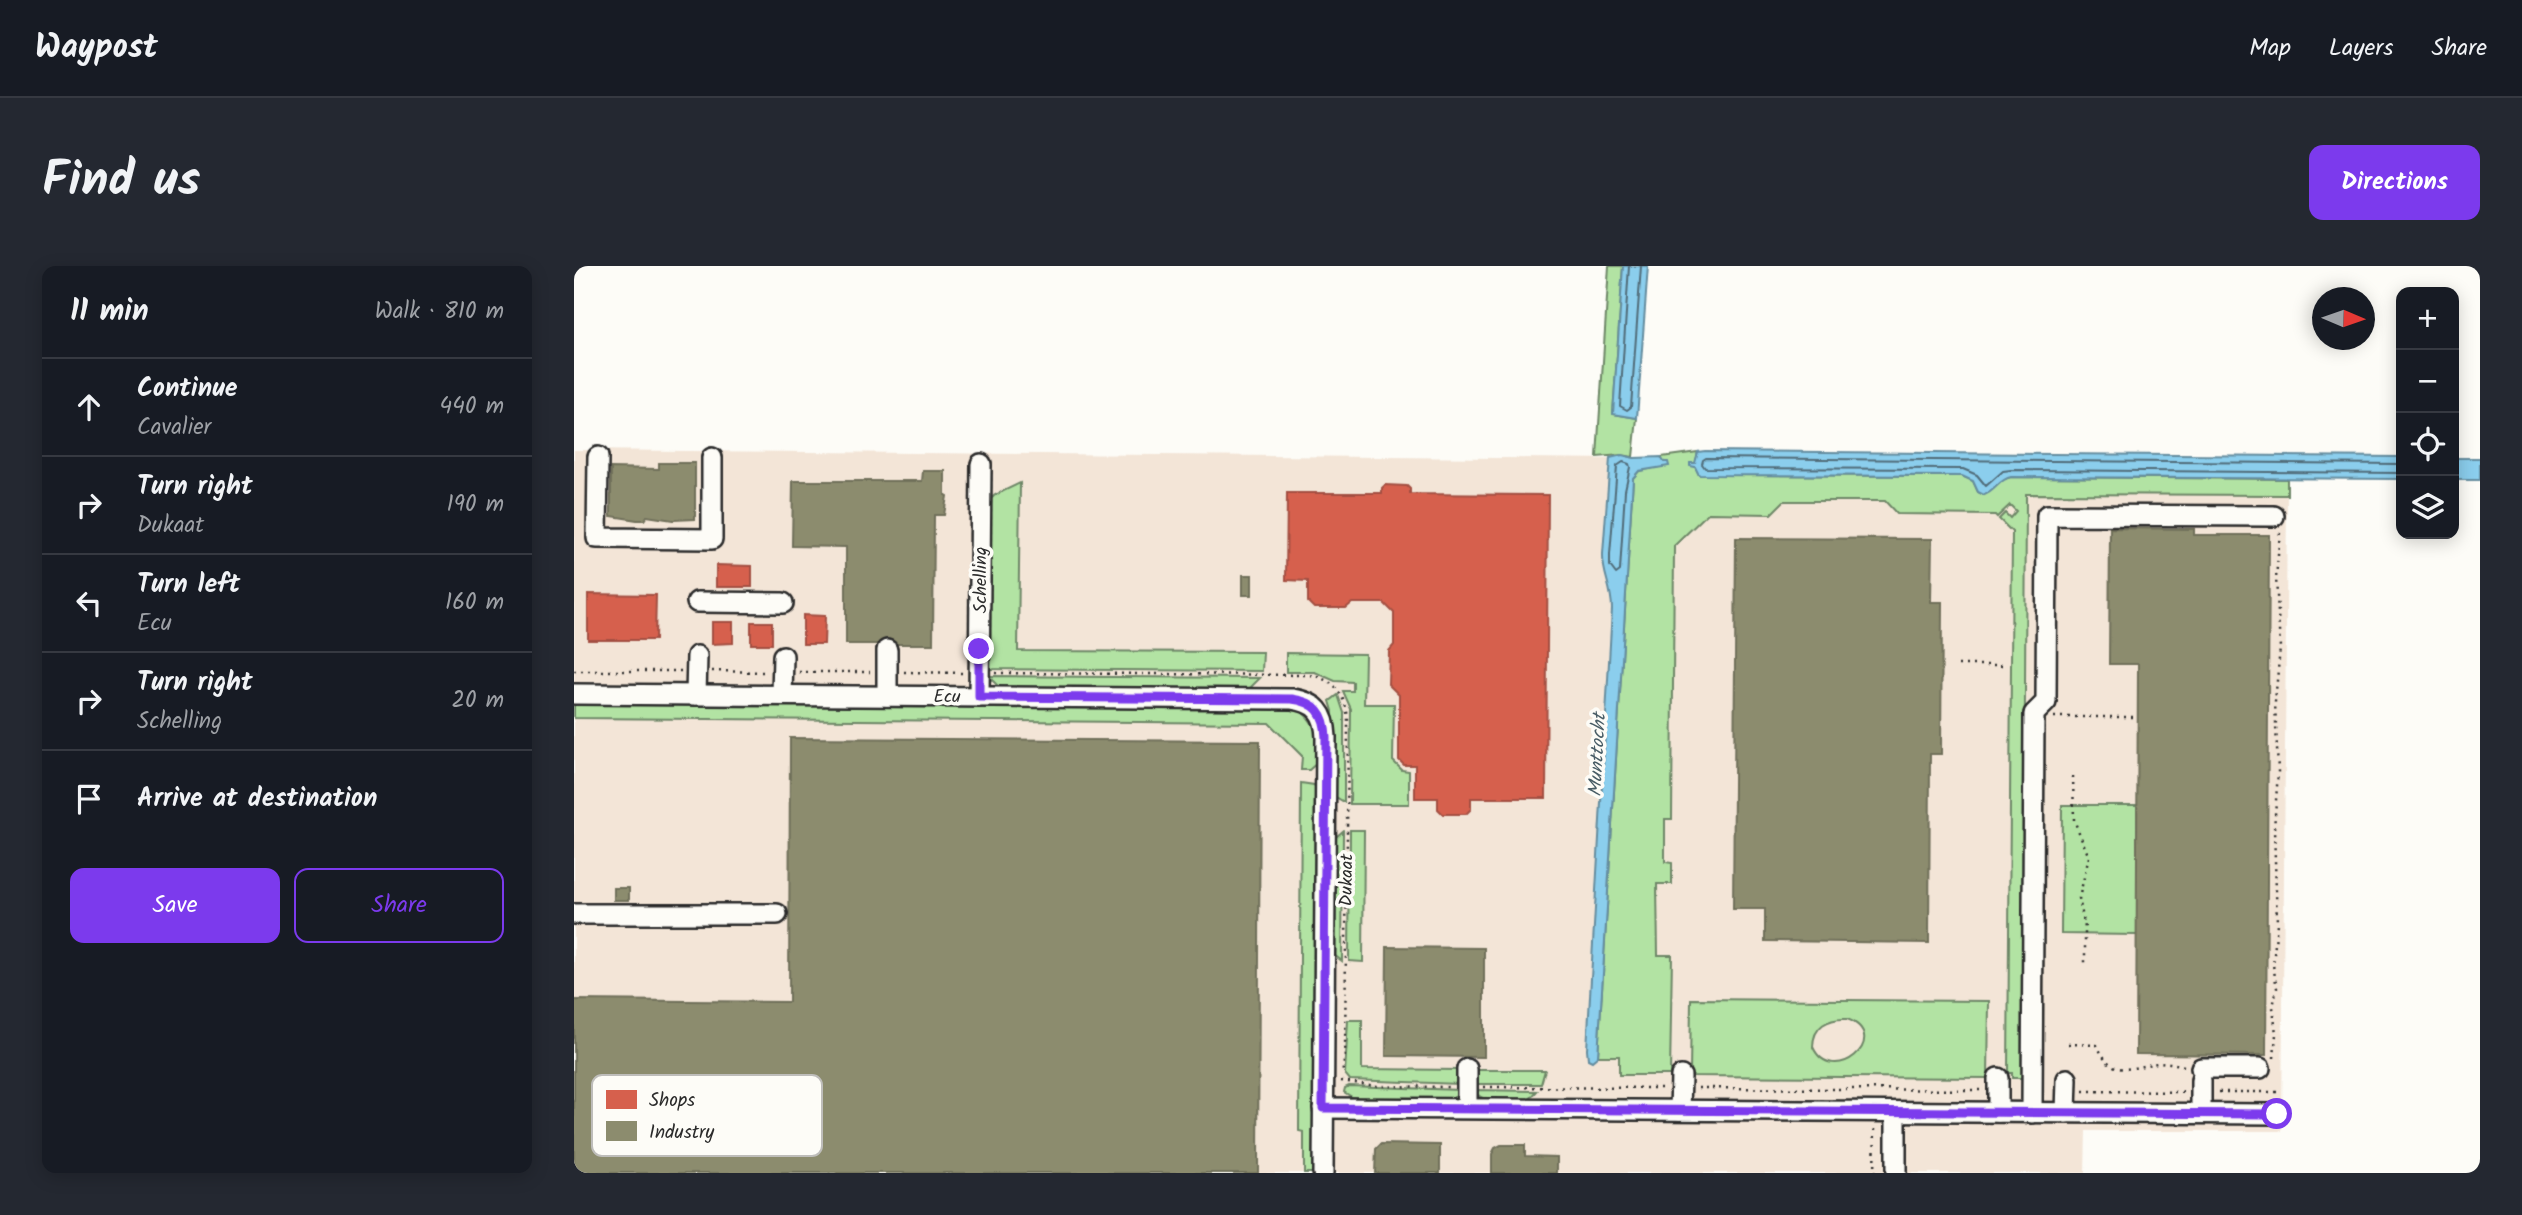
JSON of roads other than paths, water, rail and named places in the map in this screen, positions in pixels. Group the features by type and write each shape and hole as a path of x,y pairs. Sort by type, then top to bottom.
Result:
{"street":[{"path":"598,457 597,538 712,539 712,458"},
{"name":"Schelling","path":"979,697 981,464"},
{"path":"2032,1112 2034,714 2046,702 2047,515 2277,522"},
{"path":"697,602 783,603"},
{"path":"887,650 887,696"},
{"path":"696,695 697,656"},
{"path":"782,695 783,656"},
{"name":"Ecu","path":"574,694 1292,699 1303,700 1318,708"},
{"name":"Dukaat","path":"1318,708 1323,717 1326,737 1323,1173"},
{"path":"574,914 777,914"},
{"path":"2201,1114 2197,1076 2260,1068"},
{"path":"1467,1078 1467,1108"},
{"path":"1680,1110 1681,1082"},
{"path":"1998,1084 1998,1112"},
{"path":"2066,1113 2067,1085"},
{"path":"1323,1108 2277,1114"},
{"path":"1896,1112 1896,1173"}],"water":[{"path":"1623,266 1648,266 1637,418 1613,414"},
{"path":"1698,452 2396,457 2396,479 2011,477 1984,495 1978,492 1973,481 1962,476 1699,475 1695,467 1690,466 1690,463 1695,463"},
{"path":"1622,455 1634,458 1661,457 1669,466 1639,471 1633,478 1598,1056 1592,1061 1588,1059 1587,1049 1612,609 1603,554 1610,458"},
{"path":"2459,458 2480,458 2480,480 2459,480"}],"water label":[{"name":"Munttocht","path":"1596,755"}]}
